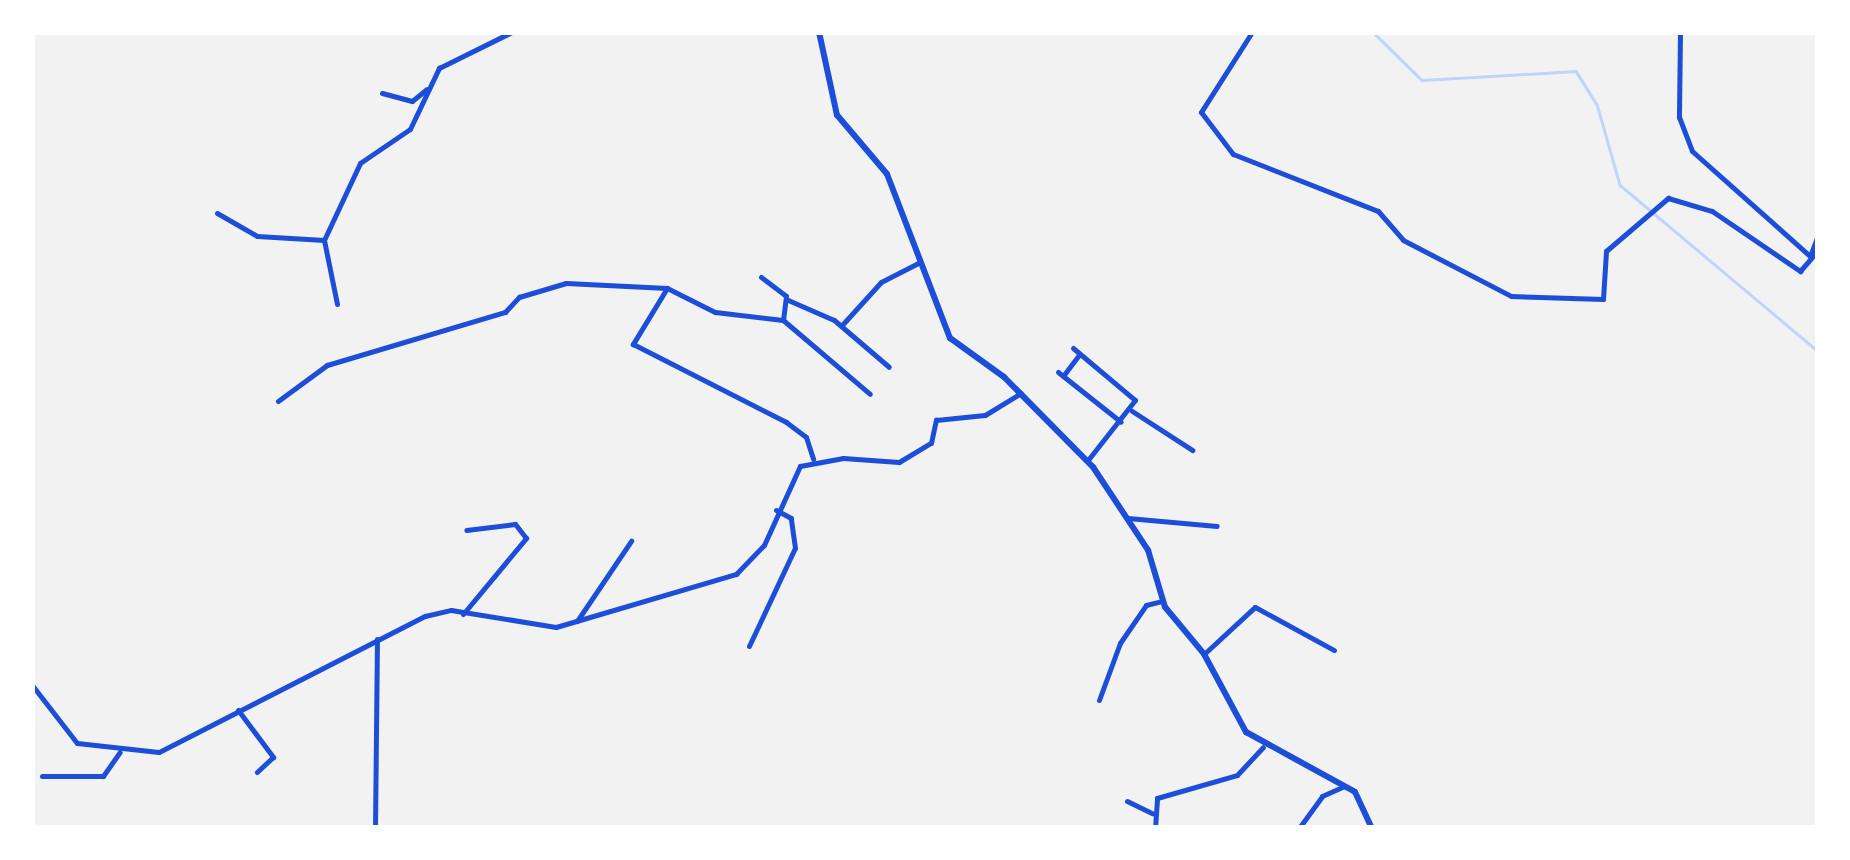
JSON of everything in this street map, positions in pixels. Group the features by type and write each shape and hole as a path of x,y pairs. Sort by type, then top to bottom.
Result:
{"street":[{"path":"337,304 324,240 360,163 410,129 444,65 512,32"},
{"path":"819,32 837,115 881,163 951,340 1022,393 1088,460 1128,518 1162,601 1204,654 1243,729 1263,747 1344,786 1364,801 1372,828"},
{"path":"1252,32 1200,112 1233,154 1378,211 1402,240 1520,299 1602,300 1606,252 1658,202 1701,206 1799,270 1815,253 1818,235"},
{"path":"1680,32 1685,139 1815,253"},
{"path":"382,93 415,101 430,87"},
{"path":"218,213 254,234 324,240"},
{"path":"842,325 881,282 920,262"},
{"path":"761,276 788,300 842,325 889,367"},
{"path":"278,401 327,365 505,312 516,298 562,284 667,288 714,312 783,320 870,394"},
{"path":"667,288 633,344 786,422 810,442 813,459"},
{"path":"783,320 788,300"},
{"path":"1073,348 1133,394 1131,411 1088,460"},
{"path":"1080,354 1060,374 1121,422"},
{"path":"32,686 66,736 120,752 158,752 424,616 463,614 535,626 577,621 741,571 776,510 790,476 813,459 899,462 931,444 936,420 985,415 1022,393"},
{"path":"1131,411 1192,450"},
{"path":"749,646 796,548 792,518 776,510"},
{"path":"1128,518 1217,526"},
{"path":"463,614 526,540 515,524 466,530"},
{"path":"577,621 631,541"},
{"path":"1099,700 1120,643 1142,624 1146,606 1162,601"},
{"path":"1204,654 1255,607 1334,650"},
{"path":"375,828 377,639"},
{"path":"238,710 274,757 257,772"},
{"path":"1155,828 1152,813 1161,796 1237,775 1263,747"},
{"path":"42,776 103,776 120,752"},
{"path":"1299,828 1322,796 1344,786"},
{"path":"1127,801 1152,813"}],"waterway":[{"path":"1373,32 1422,80 1576,71 1597,104 1620,185 1818,351"}]}
